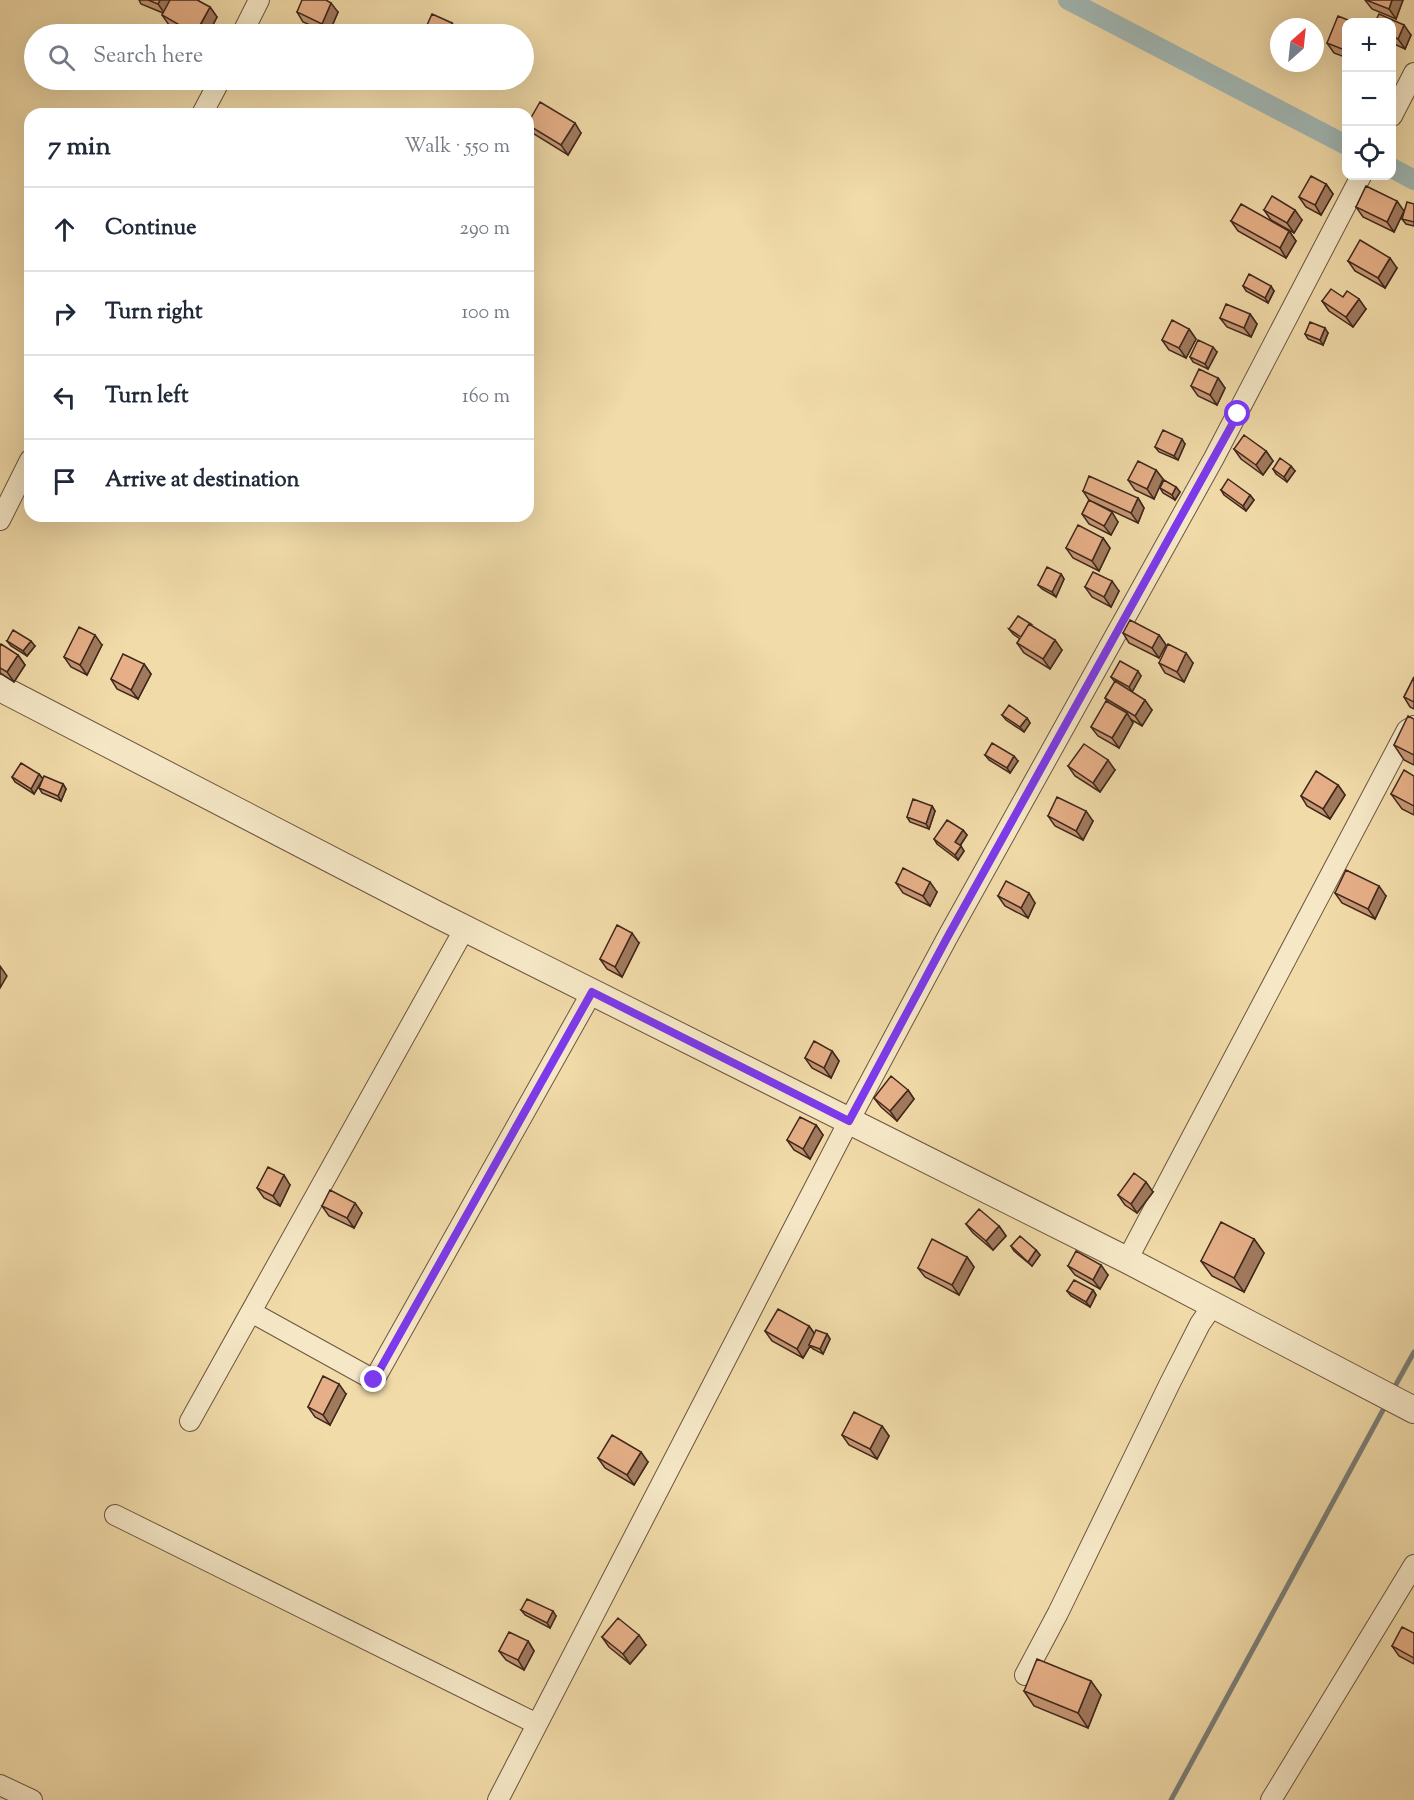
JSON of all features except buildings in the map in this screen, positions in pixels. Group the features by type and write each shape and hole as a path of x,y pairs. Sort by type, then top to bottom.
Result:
{"street":[{"path":"247,24 259,0"},
{"path":"1396,108 1414,72"},
{"path":"205,108 214,90"},
{"path":"498,1800 849,1121 947,938 1218,450 1359,180"},
{"path":"0,520 24,472"},
{"path":"0,688 465,928 1127,1260 1414,1410"},
{"path":"1127,1260 1407,730 1414,726"},
{"path":"190,1421 465,928"},
{"path":"251,1311 374,1380 592,992"},
{"path":"1025,1675 1058,1613 1170,1383 1200,1324 1213,1305"},
{"path":"115,1515 537,1724"},
{"path":"1271,1800 1414,1564"},
{"path":"0,1785 32,1800"}],"waterway":[{"path":"1068,0 1342,143"},
{"path":"1396,170 1414,180"},
{"path":"1394,1388 1414,1352"},
{"path":"1171,1800 1383,1410"}],"route":[{"path":"374,1380 592,992 849,1121 947,938 1238,414"}]}
